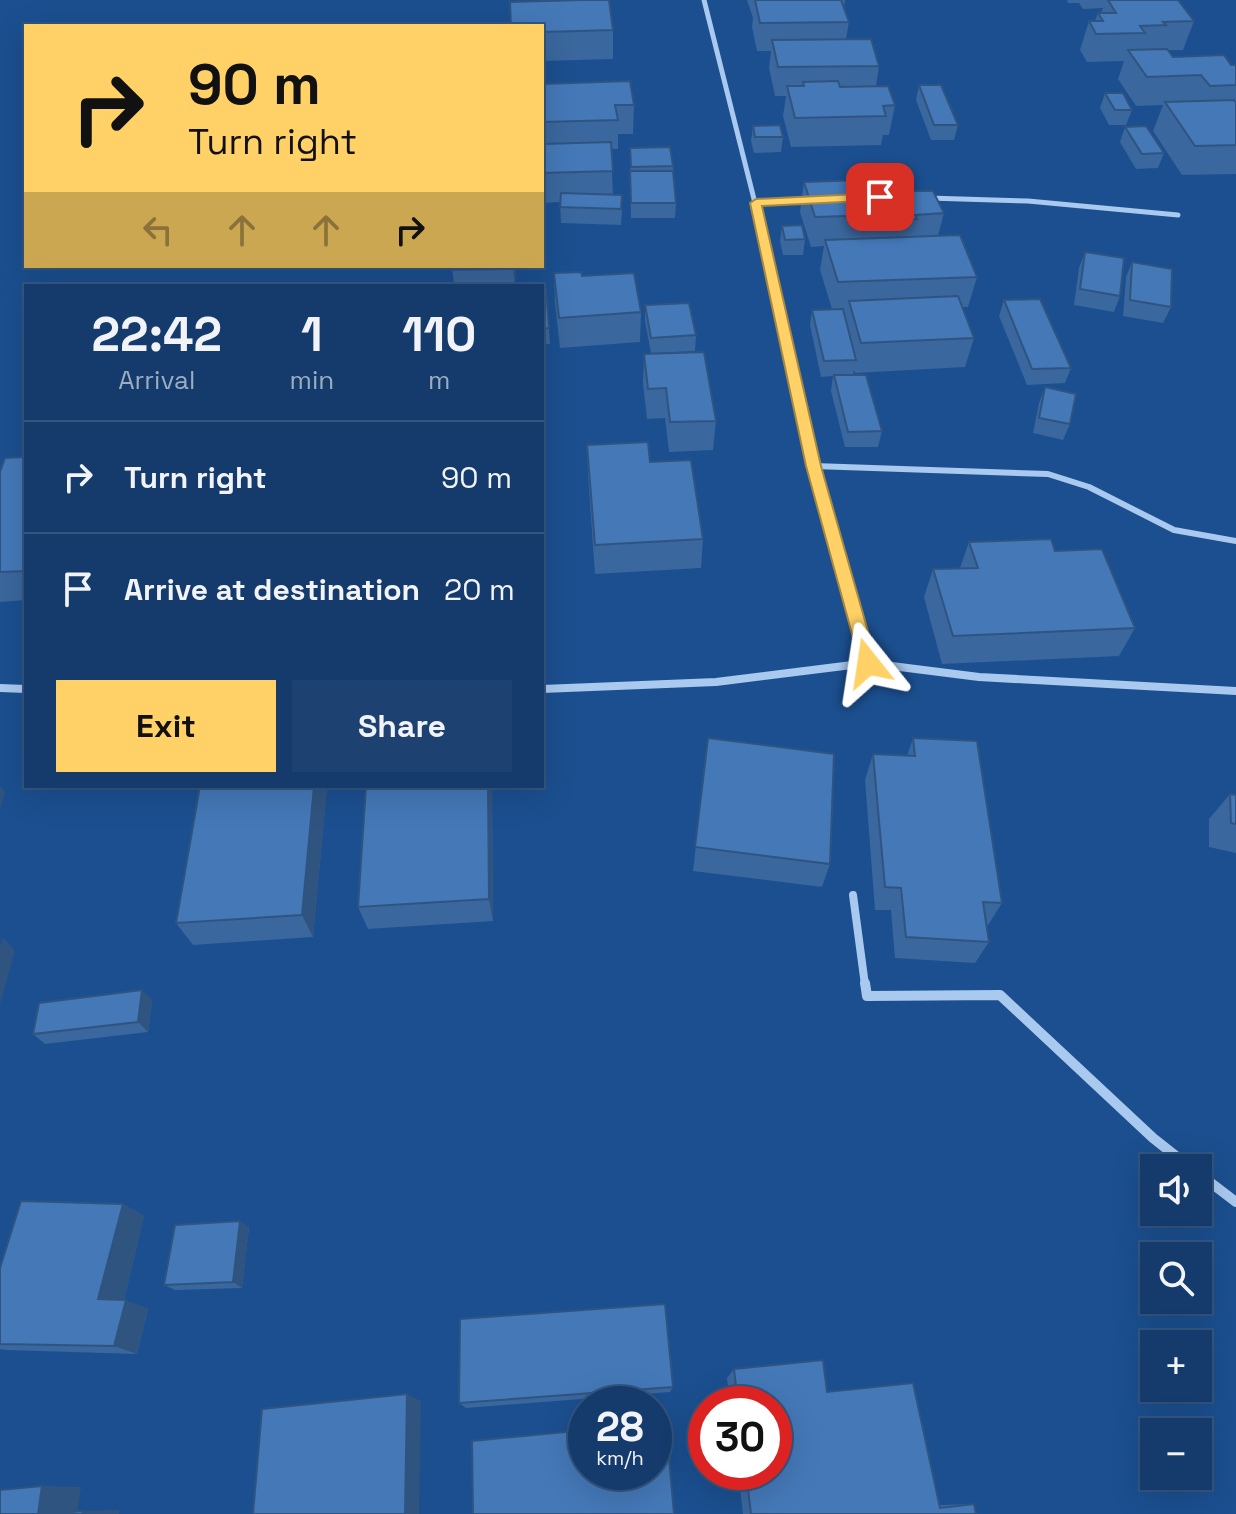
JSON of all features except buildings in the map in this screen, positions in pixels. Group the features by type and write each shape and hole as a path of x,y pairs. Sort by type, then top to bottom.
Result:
{"street":[{"path":"704,0 756,203 814,466 868,663"},
{"path":"920,197 1028,201 1178,215"},
{"path":"756,203 818,200"},
{"path":"814,466 1007,470 1048,474 1089,487 1174,530 1236,541"},
{"path":"544,689 716,682 868,663 979,677 1236,691"},
{"path":"0,688 24,689"},
{"path":"853,895 867,996 1000,995 1173,1154"},
{"path":"1212,1184 1236,1202"}],"route":[{"path":"868,663 814,466 756,203 880,197"}]}
